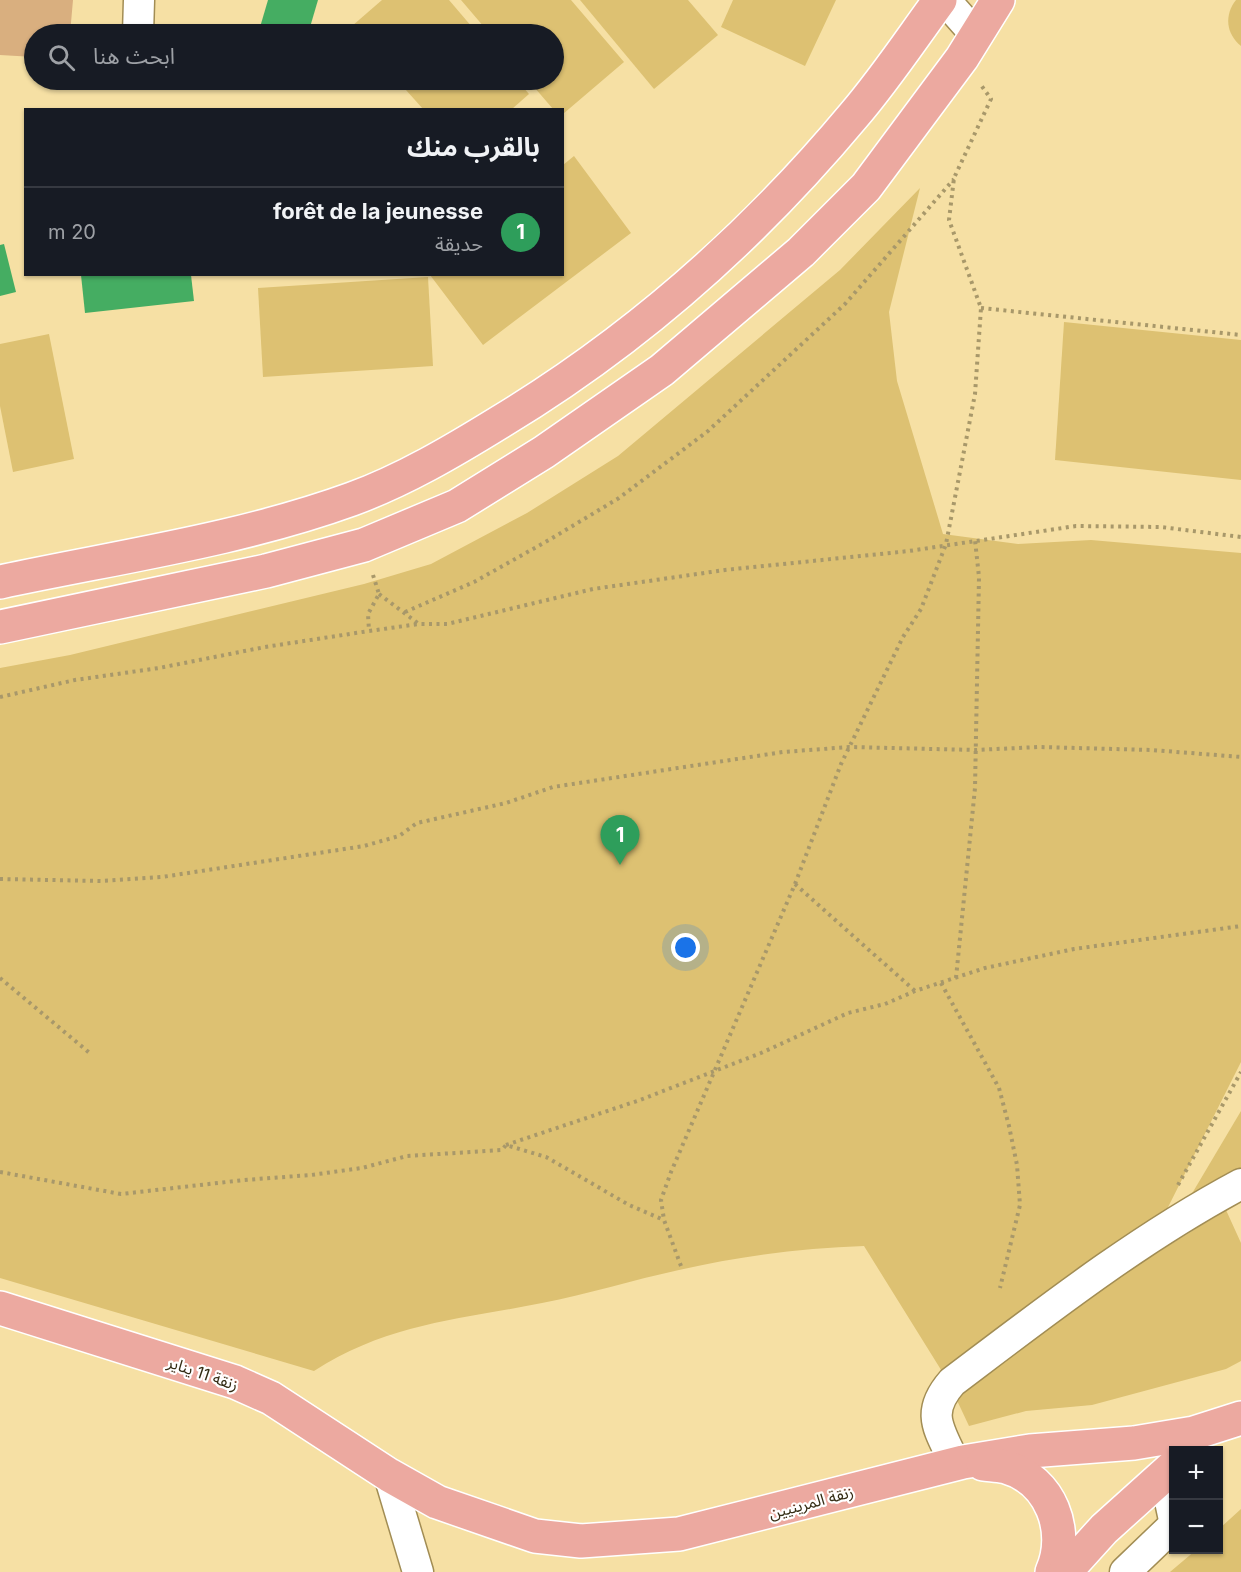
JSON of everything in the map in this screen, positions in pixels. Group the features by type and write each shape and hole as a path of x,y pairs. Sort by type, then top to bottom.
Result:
{"main road":[{"path":"0,582 260,527 354,498 441,458 551,391 649,319 713,264 772,205 855,114 940,0"},
{"path":"0,627 266,571 364,545 457,506 544,452 662,370 801,252 866,187 969,46 998,0"},
{"name":"زنقة 11 يناير","path":"0,1308 235,1382 271,1398 389,1475"},
{"name":"زنقة المرينيين","path":"389,1475 437,1502 489,1522 535,1536 581,1541 633,1540 689,1532 959,1463 1030,1451 1134,1443 1194,1433 1241,1418"},
{"path":"1203,1446 1241,1423"},
{"path":"959,1463 1006,1467 1029,1478 1046,1495 1057,1517 1060,1542 1052,1572"},
{"path":"1065,1572 1104,1529 1168,1470"}],"street":[{"path":"138,24 139,0"},
{"path":"945,0 969,46"},
{"path":"959,1463 935,1419 941,1394 952,1382 1059,1301 1146,1240 1241,1184"},
{"path":"1168,1470 1171,1500"},
{"path":"389,1475 418,1572"},
{"path":"1125,1572 1169,1530"}],"path":[{"path":"405,612 474,582 619,498 708,431 845,304 954,178 991,99 969,46"},
{"path":"681,1266 664,1220 662,1200 671,1172 795,884 849,747 903,637 921,609 946,544 975,394 981,308 949,220 954,178"},
{"path":"981,308 1241,335"},
{"path":"0,697 75,680 159,668 265,647 419,624 447,624 593,589 725,570 909,551 1076,526 1161,527 1241,537"},
{"path":"956,978 975,788 979,577 975,540"},
{"path":"375,582 379,594 419,624"},
{"path":"369,631 368,614 379,594"},
{"path":"0,879 101,881 162,877 364,846 399,836 417,823 506,803 553,787 783,752 849,747 975,750 1039,747 1152,750 1241,757"},
{"path":"795,884 915,991"},
{"path":"0,1172 121,1194 244,1180 310,1176 362,1168 407,1156 502,1149 506,1145 640,1100 808,1033 848,1013 885,1004 915,991 985,968 1074,949 1241,926"},
{"path":"0,978 92,1055"},
{"path":"941,983 999,1088 1017,1165 1020,1205 1000,1288"},
{"path":"1177,1188 1241,1072"},
{"path":"506,1145 546,1157 629,1205 664,1220"}],"shaded area":[{"path":"268,0 318,0 311,24 261,24"},
{"path":"382,0 449,0 469,24 354,24"},
{"path":"461,0 571,0 624,62 564,113 564,108 552,108 537,90 564,90 564,24 481,24"},
{"path":"580,0 688,0 718,35 654,89"},
{"path":"733,0 836,0 805,66 721,27"},
{"path":"1236,0 1241,0 1241,46 1232,36 1228,24 1232,6"},
{"path":"406,90 526,90 529,94 513,108 422,108"},
{"path":"574,156 631,233 483,345 431,276 564,276 564,164"},
{"path":"920,188 889,312 897,381 943,534 1018,544 1091,540 1241,553 1241,1062 1149,1245 943,1373 864,1246 794,1251 725,1261 559,1299 425,1325 369,1343 314,1371 0,1278 0,668 70,655 364,584 431,564 527,513 618,456 840,270"},
{"path":"4,244 16,292 0,296 0,245"},
{"path":"81,276 191,276 194,301 85,313"},
{"path":"428,277 433,366 263,377 258,288"},
{"path":"1064,322 1241,340 1241,480 1055,460"},
{"path":"49,334 74,459 13,472 0,406 0,344"},
{"path":"1241,1111 1241,1180 1181,1212"},
{"path":"1226,1210 1241,1243 1241,1361 1226,1369 1092,1405 1026,1411 969,1426 954,1394 1102,1287"},
{"path":"1241,1509 1241,1572 1170,1572 1191,1554 1223,1554 1223,1525"}],"building":[{"path":"0,0 73,0 71,24 24,24 24,56 0,55"}],"place":[{"name":"forêt de la jeunesse","path":"620,865"}]}
